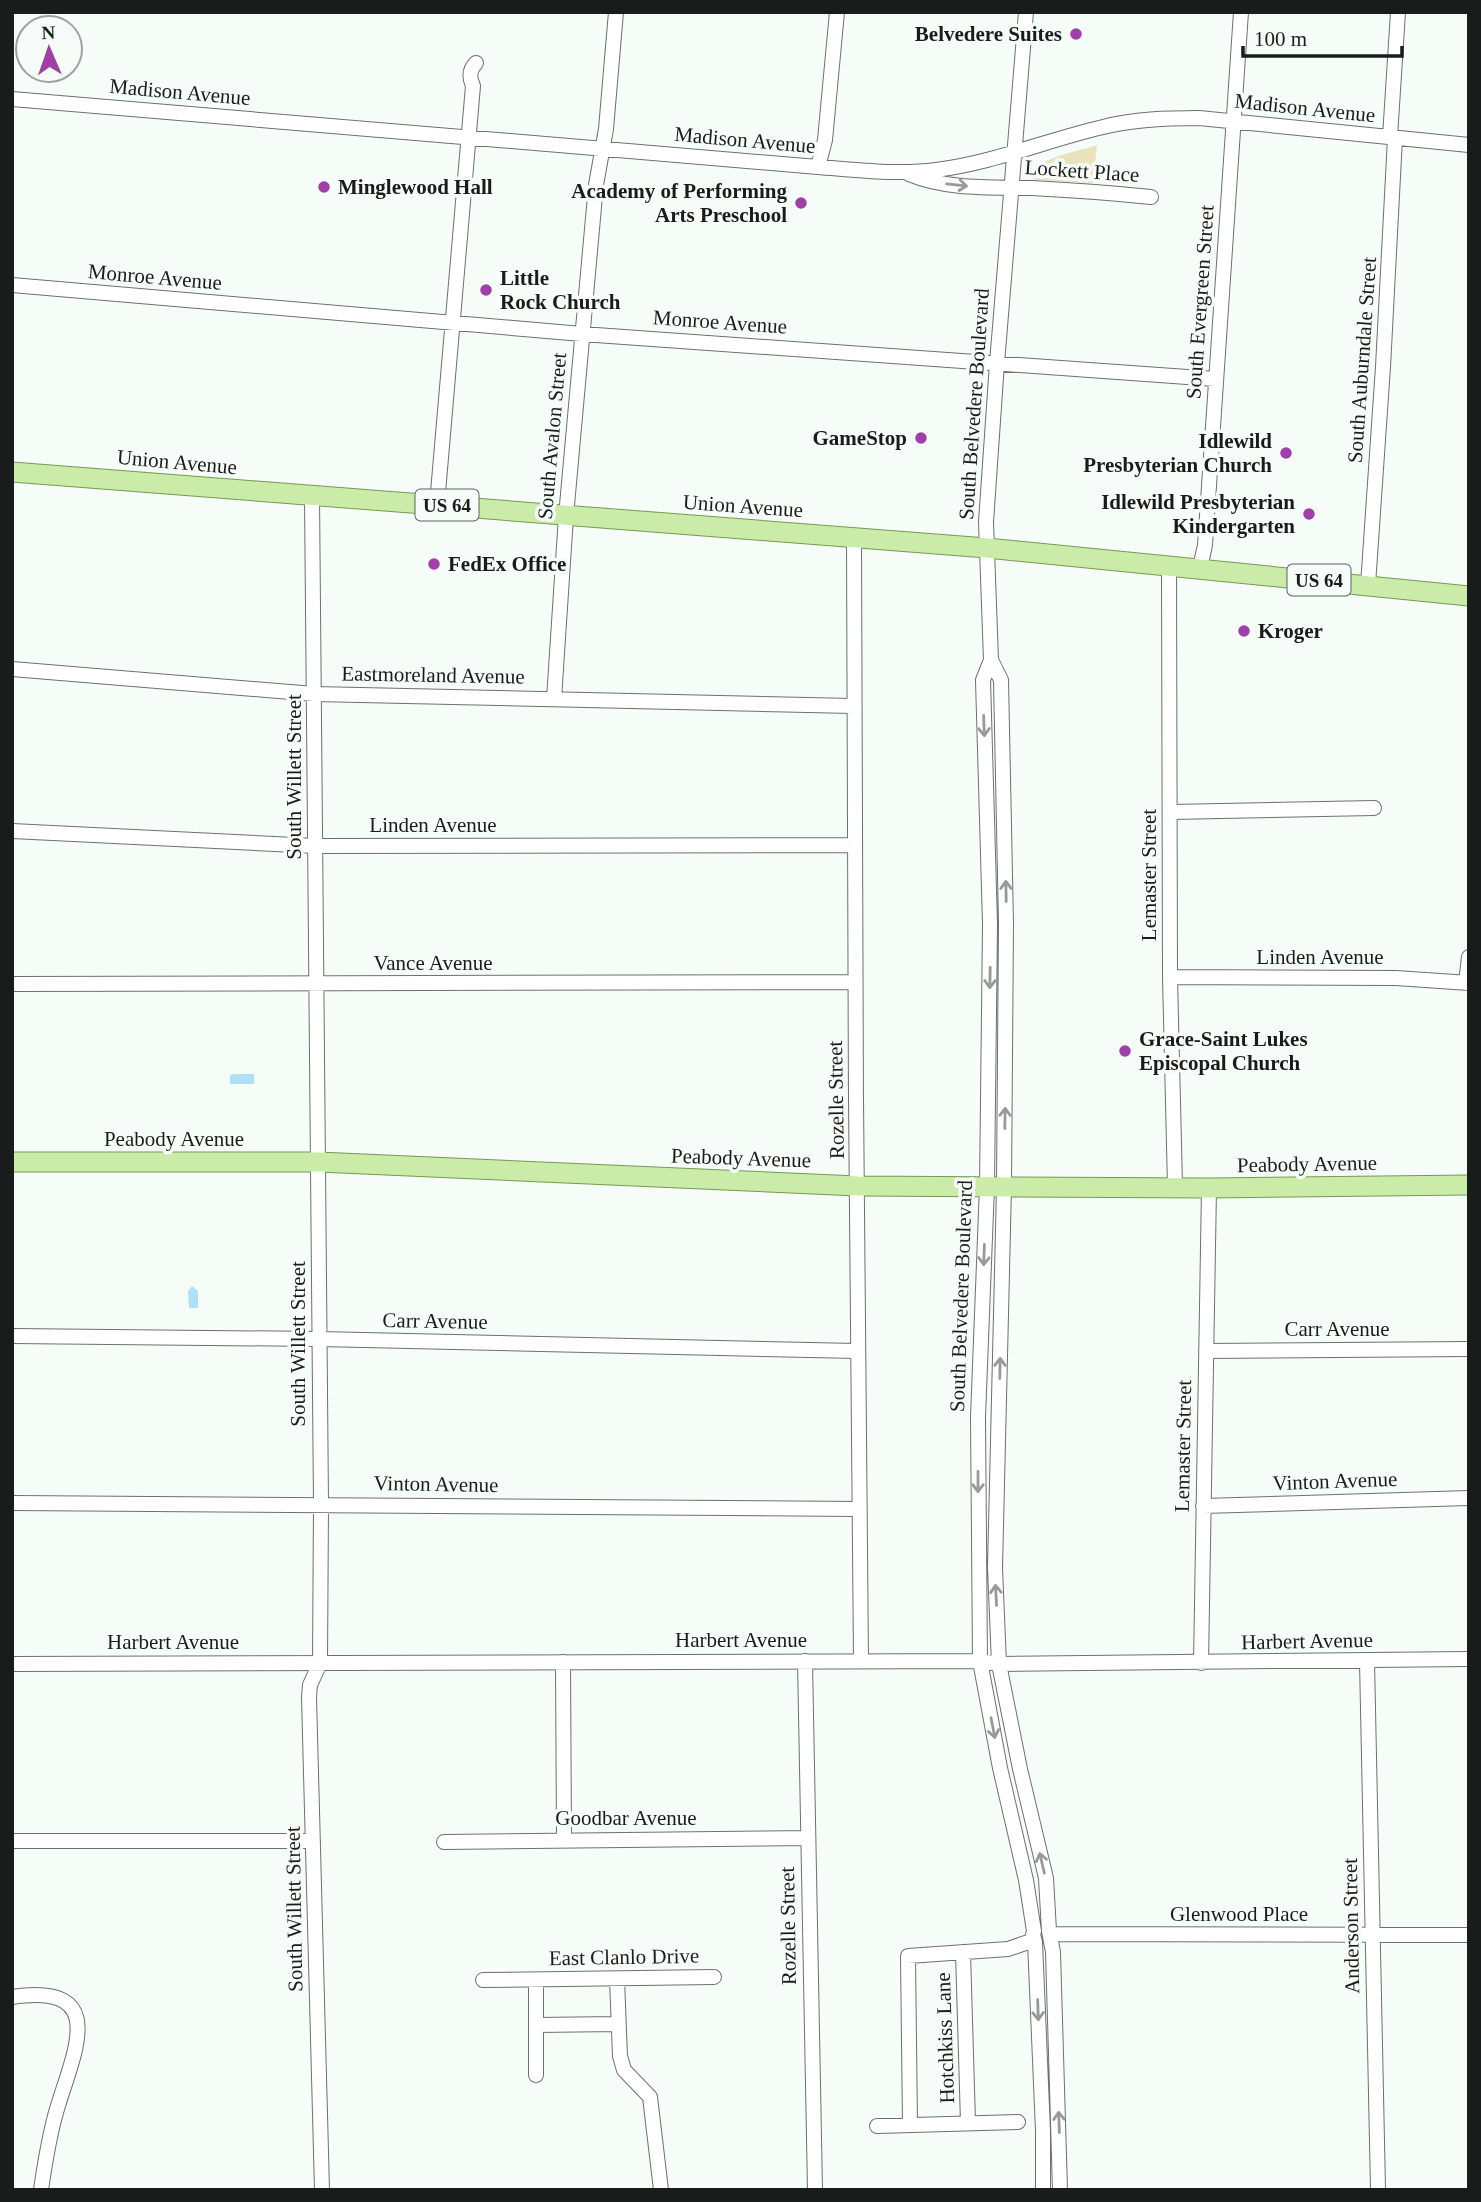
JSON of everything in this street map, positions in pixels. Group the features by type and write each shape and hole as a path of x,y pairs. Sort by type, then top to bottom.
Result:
{"main road":[{"name":"Union Avenue","path":"12,472 987,548 1469,596"},
{"name":"Peabody Avenue","path":"12,1162 318,1162 858,1186 1209,1188 1469,1185"}],"street":[{"name":"South Avalon Street","path":"554,699 566,516 596,178 606,130 616,12"},
{"path":"818,167 825,140 837,12"},
{"name":"South Belvedere Boulevard","path":"1026,12 987,509 991,660 1000,680 1006,923 995,1186 978,1417 980,1661 1000,1768 1026,1880 1054,1975 1060,2190"},
{"name":"South Evergreen Street","path":"1200,568 1205,545 1241,12"},
{"name":"South Auburndale Street","path":"1368,585 1383,367 1398,12"},
{"path":"438,504 473,86 478,80 479,70 476,59"},
{"name":"Madison Avenue","path":"12,99 818,167 905,172 934,171 969,164 1119,123 1173,118 1199,118 1469,145"},
{"name":"Lockett Place","path":"905,172 928,182 965,186 1081,190 1151,197"},
{"name":"Monroe Avenue","path":"12,285 582,334 1215,379"},
{"name":"South Willett Street","path":"312,496 321,1504 320,1663 310,1685 309,1697 322,2190"},
{"name":"Rozelle Street","path":"853,537 858,1186 856,1350 861,1661"},
{"name":"Lemaster Street","path":"1169,565 1170,977 1175,1186"},
{"name":"Eastmoreland Avenue","path":"12,669 314,694 853,706"},
{"path":"1171,812 1374,808"},
{"name":"Linden Avenue","path":"12,831 315,846 855,845"},
{"path":"1467,983 1469,957"},
{"name":"Linden Avenue","path":"1170,977 1396,978 1467,983"},
{"name":"Vance Avenue","path":"12,984 855,982"},
{"name":"South Belvedere Boulevard","path":"995,1186 999,1417 995,1568 999,1664 1046,1878 1042,1936 1043,2190"},
{"name":"Lemaster Street","path":"1201,1663 1209,1188"},
{"name":"Carr Avenue","path":"12,1336 856,1350"},
{"name":"Carr Avenue","path":"1206,1351 1469,1349"},
{"path":"978,1417 999,1417"},
{"name":"Vinton Avenue","path":"1203,1506 1469,1499"},
{"name":"Vinton Avenue","path":"12,1503 859,1509"},
{"name":"Harbert Avenue","path":"12,1664 805,1661 980,1661 999,1664 1469,1659"},
{"name":"Rozelle Street","path":"805,1661 815,2190"},
{"name":"Anderson Street","path":"1367,1661 1378,2190"},
{"path":"563,1662 564,1839"},
{"name":"Goodbar Avenue","path":"444,1842 808,1838"},
{"path":"12,1841 313,1841"},
{"name":"Glenwood Place","path":"910,2125 908,1956 1008,1949 1042,1936 1469,1935"},
{"name":"Hotchkiss Lane","path":"963,1952 968,2123"},
{"name":"East Clanlo Drive","path":"483,1980 714,1977"},
{"path":"617,1979 620,2056 624,2070 650,2097 661,2190"},
{"name":"East Clanlo Drive","path":"536,1980 536,2075"},
{"path":"12,1997 37,1993 57,1996 72,2008 78,2022 72,2067 48,2139 41,2190"},
{"path":"536,2025 617,2024"},
{"path":"877,2126 1018,2122"}],"shaded area":[{"path":"1097,145 1093,183 1034,180 1030,174 1034,168 1050,159"}],"water":[{"path":"254,1074 254,1084 230,1084 230,1075"},
{"path":"192,1286 198,1291 198,1308 189,1308 188,1291"}],"place":[{"name":"Belvedere Suites","path":"1076,34"},
{"name":"Minglewood Hall","path":"324,187"},
{"name":"Academy of Performing Arts Preschool","path":"801,203"},
{"name":"Little Rock Church","path":"486,290"},
{"name":"GameStop","path":"921,438"},
{"name":"Idlewild Presbyterian Church","path":"1286,453"},
{"name":"Idlewild Presbyterian Kindergarten","path":"1309,514"},
{"name":"FedEx Office","path":"434,564"},
{"name":"Kroger","path":"1244,631"},
{"name":"Grace-Saint Lukes Episcopal Church","path":"1125,1051"}]}
